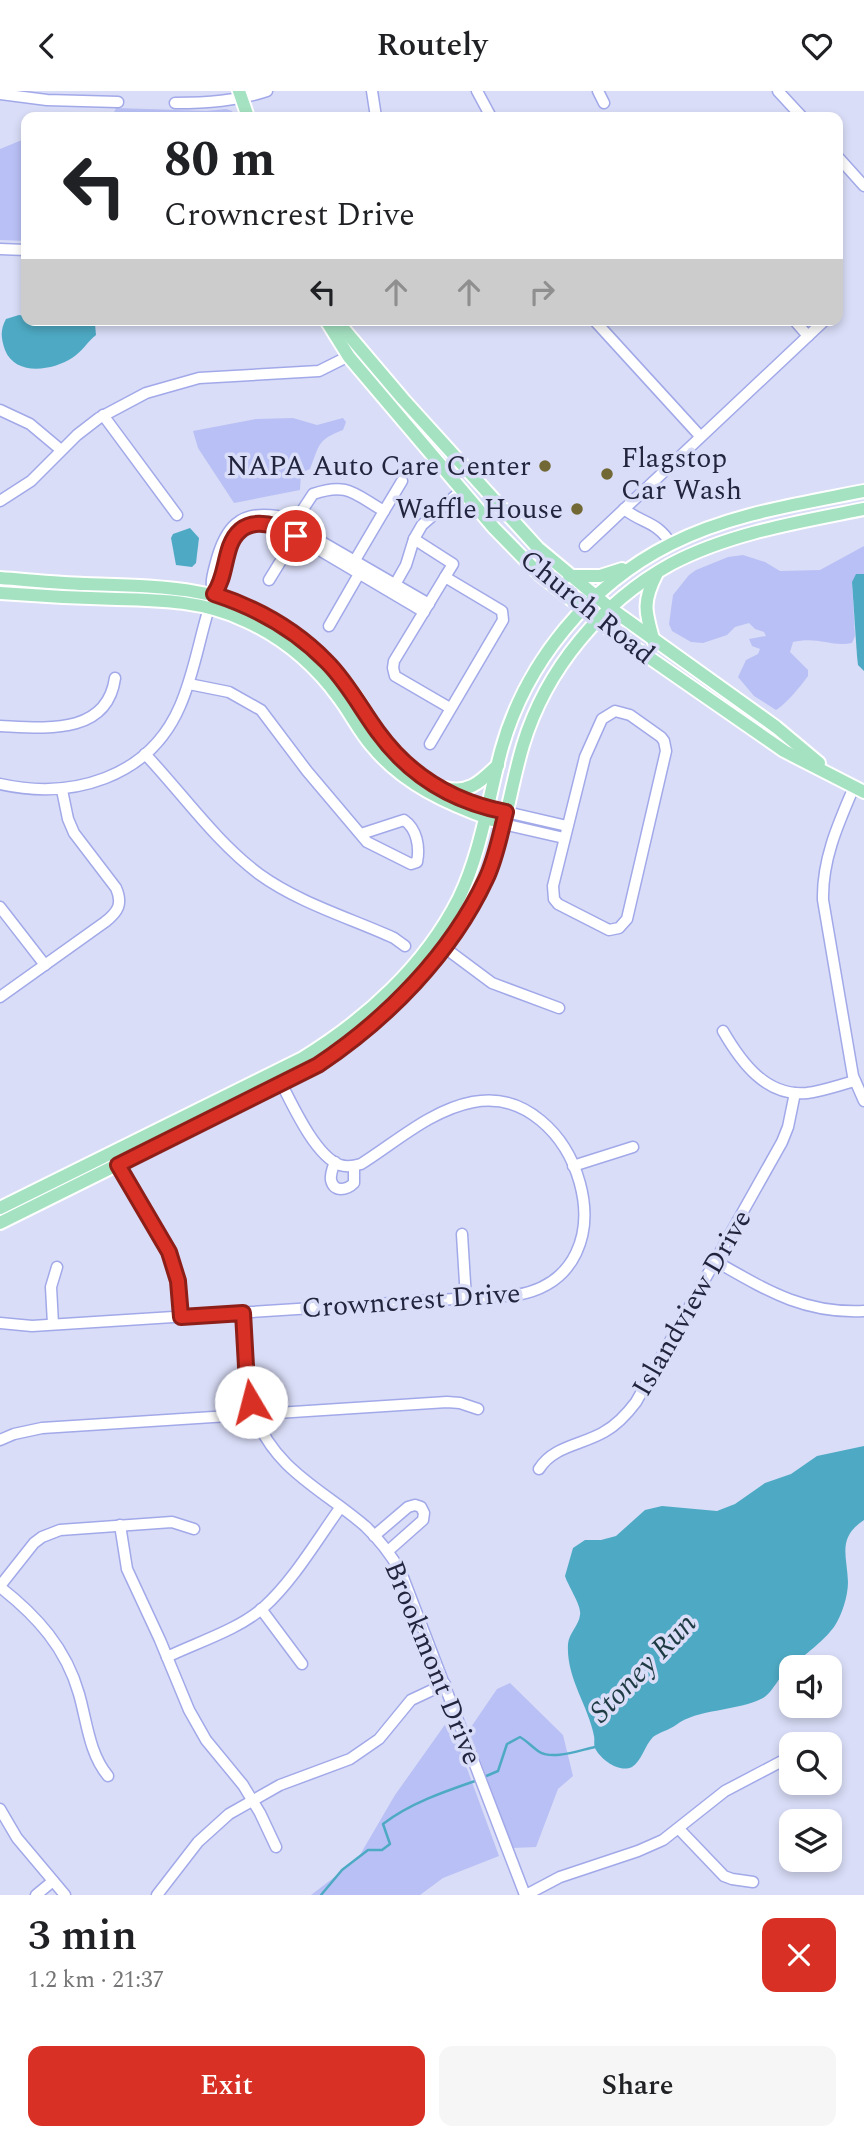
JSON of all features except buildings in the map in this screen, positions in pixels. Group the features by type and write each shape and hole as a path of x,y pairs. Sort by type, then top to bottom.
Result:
{"main road":[{"path":"240,95 246,112"},
{"name":"Church Road","path":"331,326 519,529 569,576 654,642 776,727 838,778"},
{"name":"Church Road","path":"339,326 355,353 462,490 523,559 597,621 784,751 859,790"},
{"path":"0,1207 275,1071 335,1037 384,995 422,954 460,896 477,850 512,719 533,675 559,636 595,597 638,563 671,544 734,519 864,491"},
{"path":"0,1223 318,1065 349,1044 394,1002 445,948 486,878 505,818 523,743 540,701 572,649 610,608 680,559 727,541 864,509"},
{"path":"569,576 605,575 638,563"},
{"path":"654,642 645,608 650,587 658,572"},
{"path":"0,578 190,589 293,649 331,687 363,735 387,762 435,797 505,818"},
{"path":"0,593 211,601 257,611 312,648 342,680 390,746 415,770 454,797 486,813"},
{"path":"439,787 458,790 472,787 498,764"}],"street":[{"path":"175,103 217,102 267,91"},
{"path":"372,91 375,112"},
{"path":"477,91 488,112"},
{"path":"598,91 604,103"},
{"path":"778,91 797,112"},
{"path":"0,94 47,100 118,102"},
{"path":"843,163 864,186"},
{"path":"0,249 21,250"},
{"path":"599,326 700,436"},
{"path":"799,326 808,336"},
{"path":"585,546 819,326"},
{"path":"0,501 23,488 61,450 103,415 130,400 173,384 217,376 308,373 326,369 355,353"},
{"path":"0,409 30,424 61,450"},
{"path":"103,415 177,515"},
{"path":"329,626 384,511 402,481"},
{"path":"269,580 313,494 346,488 384,511"},
{"path":"393,588 406,565 414,539 422,525 462,490"},
{"path":"624,509 638,519 662,529 671,544"},
{"path":"0,784 40,791 62,790 100,781 145,754 168,728 180,707 211,601 220,585 233,539 252,525 266,522 294,531 426,608"},
{"path":"414,539 453,564 394,661 393,668 395,676 450,708"},
{"path":"430,744 503,620 502,611 445,577"},
{"path":"0,726 52,728 81,722 98,712 109,701 115,678"},
{"path":"188,684 229,692 261,710 307,771 361,834 372,846 411,864 417,862 419,857 416,833 412,825 404,820 361,834"},
{"path":"615,711 625,712 664,741 665,757 627,919 620,927 609,930 603,928 563,908 554,899 553,886 567,826 586,757 605,715 615,711"},
{"path":"145,754 226,844 259,874 290,892 394,938 405,946"},
{"path":"0,997 114,915 120,903 116,888 71,826 62,790"},
{"path":"859,790 828,854 822,900 855,1081 864,1101"},
{"path":"505,818 567,826"},
{"path":"505,818 564,838"},
{"path":"0,908 45,965"},
{"path":"445,948 492,983 559,1008"},
{"path":"723,1031 743,1063 757,1077 779,1088 795,1093 826,1090 855,1081"},
{"name":"Crowncrest Drive","path":"0,1323 20,1326 53,1325 517,1296 552,1281 570,1264 578,1250 585,1227 584,1204 573,1166 562,1143 541,1121 523,1109 509,1104 483,1101 445,1110 354,1166 354,1183 349,1188 341,1189 335,1186 331,1179 335,1162 315,1142 292,1106 275,1071"},
{"name":"Islandview Drive","path":"539,1469 545,1458 602,1433 628,1412 642,1394 782,1142 795,1093"},
{"path":"573,1166 633,1147"},
{"path":"111,1153 169,1252 178,1281 181,1317"},
{"path":"335,1162 354,1166"},
{"path":"462,1234 466,1299"},
{"path":"715,1261 794,1303 839,1312 864,1311"},
{"path":"53,1325 51,1287 57,1267"},
{"name":"Brookmont Drive","path":"243,1313 247,1384 254,1414 270,1445 282,1461 374,1535 388,1551 409,1587 526,1895"},
{"path":"0,1440 42,1428 254,1414 447,1402 478,1409"},
{"path":"374,1535 408,1507 421,1507 425,1513 423,1520 388,1551"},
{"path":"167,1657 238,1624 261,1609 279,1590 340,1508"},
{"path":"107,1776 98,1765 78,1691 60,1650 39,1621 0,1586 26,1552 42,1537 60,1530 172,1522 194,1529"},
{"path":"120,1525 127,1569 196,1724 252,1800 276,1847"},
{"path":"261,1609 302,1664"},
{"path":"157,1895 191,1851 229,1814 280,1785 350,1759 379,1739 411,1700 445,1684"},
{"path":"526,1895 560,1877 646,1848 679,1829 725,1791 779,1762"},
{"path":"0,1809 17,1838 65,1895"},
{"path":"679,1829 724,1876 753,1882"},
{"path":"36,1895 53,1881"}],"shaded area":[{"path":"116,108 206,111 226,109 232,112 114,112"},
{"path":"21,140 21,241 0,240 0,149"},
{"path":"293,418 317,425 343,418 346,422 343,430 320,444 310,469 301,473 300,490 234,503 198,448 193,431 256,419"},
{"path":"864,546 864,574 852,582 855,636 852,643 809,640 793,642 790,652 808,670 808,676 776,710 754,696 738,677 746,660 758,654 760,649 752,646 749,639 766,636 764,632 749,623 735,627 727,635 703,643 691,642 672,631 669,624 673,595 689,575 728,557 743,555 765,562 780,571 820,570"},
{"path":"510,1683 563,1735 573,1776 558,1789 536,1847 513,1848 469,1730 497,1689"},
{"path":"449,1719 499,1856 443,1878 420,1895 311,1895 357,1860 395,1795"}],"water":[{"path":"21,315 21,326 95,326 96,335 76,356 55,366 35,369 17,364 5,350 2,338 6,319"},
{"path":"190,528 199,538 196,563 192,567 176,565 171,538 173,534"},
{"path":"856,574 864,574 864,671 858,665 857,656 852,582"},
{"path":"864,1446 864,1520 850,1533 847,1540 847,1593 834,1627 805,1655 779,1655 779,1679 763,1698 684,1720 653,1737 632,1767 616,1767 607,1761 595,1748 591,1725 568,1656 569,1640 580,1615 565,1576 573,1548 585,1540 616,1536 645,1510 662,1506 717,1511 735,1504 765,1483 791,1474 817,1456"}],"waterway":[{"name":"Stoney Run","path":"484,1777 498,1771 507,1744 520,1737 538,1751 551,1755 595,1747"},
{"name":"Stoney Run","path":"321,1895 342,1870 368,1850 382,1850 390,1844 383,1824 416,1804 478,1780"}],"place":[{"name":"NAPA Auto Care Center","path":"545,466"},
{"name":"Flagstop Car Wash","path":"607,474"},
{"name":"Waffle House","path":"577,509"}],"route":[{"path":"251,1402 247,1384 243,1313 181,1317 178,1281 169,1252 118,1165 318,1065 372,1024 445,948 464,919 493,862 506,812 487,809 447,794 415,770 390,746 337,673 312,648 257,611 214,594 220,585 233,539 243,530 266,522 296,536"}]}
